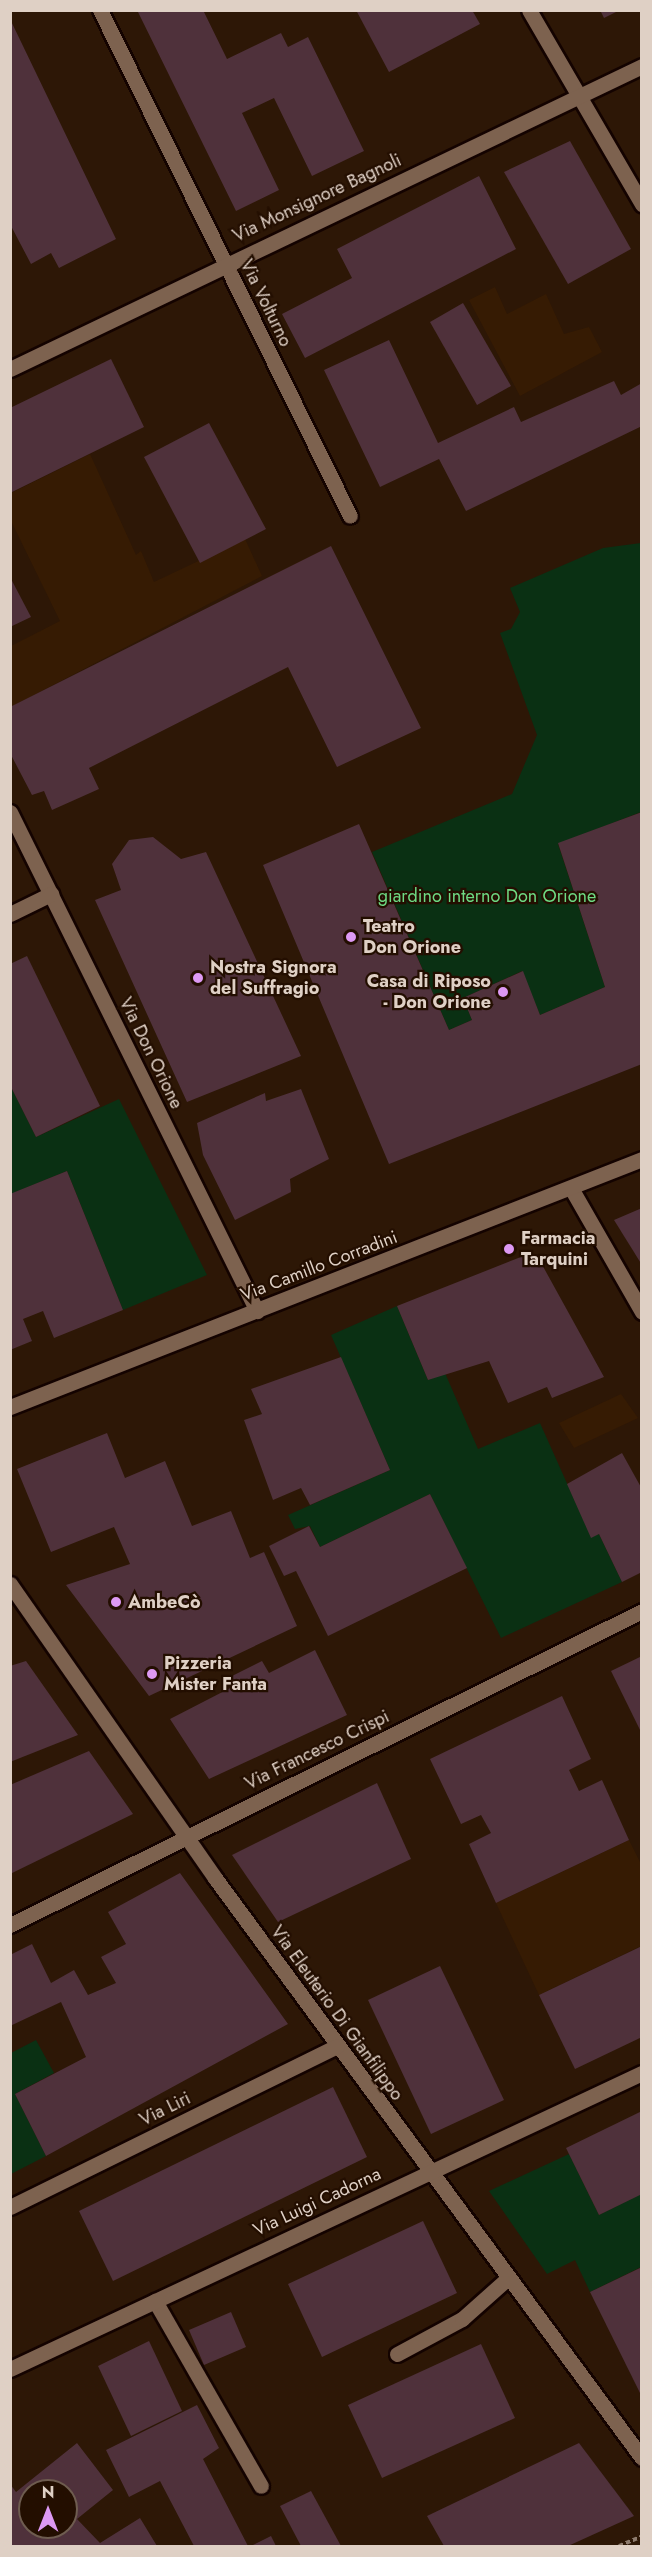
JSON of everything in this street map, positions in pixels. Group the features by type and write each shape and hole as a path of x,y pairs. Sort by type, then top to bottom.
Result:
{"street":[{"name":"Via Volturno","path":"100,10 350,516"},
{"path":"529,10 642,204"},
{"name":"Via Monsignore Bagnoli","path":"10,369 225,263 642,66"},
{"name":"Via Don Orione","path":"10,812 257,1311"},
{"path":"10,914 51,894"},
{"name":"Via Camillo Corradini","path":"10,1407 642,1159"},
{"path":"571,1188 642,1312"},
{"name":"Via Eleuterio Di Gianfilippo","path":"10,1584 337,2046 642,2458"},
{"name":"Via Francesco Crispi","path":"10,1925 642,1611"},
{"name":"Via Liri","path":"10,2207 337,2046"},
{"name":"Via Luigi Cadorna","path":"10,2369 642,2073"},
{"path":"397,2354 462,2319 508,2278"},
{"path":"155,2301 261,2486"}],"path":[{"path":"619,2547 642,2536"}],"shaded area":[{"path":"495,287 507,314 546,294 564,334 589,327 602,352 520,396 469,300"},
{"path":"90,454 136,555 141,551 154,582 245,539 262,576 11,707 11,646 60,621 11,521 11,493"},
{"path":"621,1394 638,1418 574,1448 559,1423"},
{"path":"629,1840 641,1864 641,1946 539,1995 496,1903"}],"green space":[{"name":"giardino interno Don Orione","path":"641,543 641,812 558,844 605,987 540,1015 522,971 463,998 472,1020 449,1030 372,852 512,794 537,735 500,633 511,629 520,612 510,588 603,548"},
{"path":"10,1085 36,1137 119,1099 207,1275 123,1310 67,1171 11,1194"},
{"path":"397,1306 428,1380 445,1373 478,1449 540,1423 591,1537 599,1534 622,1582 501,1638 430,1494 320,1547 310,1526 295,1529 288,1515 390,1470 331,1335"},
{"path":"36,2040 54,2073 15,2094 46,2156 11,2174 11,2053"},
{"path":"569,2154 599,2215 641,2194 641,2267 590,2292 575,2260 547,2274 489,2191"}],"building":[{"path":"137,10 203,10 227,59 281,33 288,47 308,37 364,151 312,176 274,98 242,113 279,190 236,211"},
{"path":"356,10 472,10 480,24 389,72"},
{"path":"600,10 620,10 604,18"},
{"path":"10,19 116,239 59,268 51,253 31,264 10,224"},
{"path":"570,141 631,249 568,284 504,172"},
{"path":"479,176 516,249 305,358 282,314 352,278 337,249"},
{"path":"463,303 511,386 477,405 430,322"},
{"path":"389,340 438,443 514,407 521,422 614,381 621,395 642,383 642,426 466,511 439,459 380,487 324,370"},
{"path":"111,359 144,427 10,493 10,408"},
{"path":"209,423 266,529 200,563 144,457"},
{"path":"331,546 421,728 337,767 288,667 89,768 99,789 52,810 44,791 32,795 10,753 10,707"},
{"path":"10,577 31,617 10,627"},
{"path":"642,812 642,1064 389,1164 263,865 359,824 449,1030 472,1020 463,998 523,971 540,1015 605,987 558,843"},
{"name":"Nostra Signora del Suffragio","path":"153,837 181,859 206,852 301,1056 187,1102 95,900 121,890 112,864 129,840"},
{"path":"27,956 100,1106 36,1137 10,1085 10,964"},
{"path":"301,1089 329,1159 290,1179 291,1192 235,1220 203,1155 197,1123 265,1093 266,1101"},
{"path":"67,1171 123,1310 54,1338 43,1311 23,1319 32,1341 10,1350 10,1194"},
{"path":"642,1208 642,1265 614,1220"},
{"path":"531,1253 540,1261 604,1377 552,1398 547,1387 508,1403 489,1361 428,1380 397,1306"},
{"path":"341,1357 390,1470 310,1505 301,1488 273,1500 244,1420 262,1414 251,1389"},
{"path":"107,1433 125,1478 165,1461 192,1526 231,1511 250,1558 264,1552 297,1626 149,1696 66,1585 130,1564 114,1527 51,1552 17,1469"},
{"path":"622,1453 642,1489 642,1572 622,1582 599,1534 591,1538 567,1484"},
{"path":"430,1494 467,1568 328,1636 296,1571 284,1576 269,1546 309,1526 320,1547"},
{"path":"315,1650 347,1715 209,1779 170,1719 236,1685 232,1676 262,1661 269,1673"},
{"path":"642,1656 642,1734 611,1671"},
{"path":"26,1661 78,1735 10,1762 10,1666"},
{"path":"562,1696 591,1759 569,1770 579,1791 602,1780 629,1840 496,1903 469,1844 491,1833 481,1815 461,1824 430,1759"},
{"path":"89,1751 133,1814 10,1874 10,1785"},
{"path":"377,1783 411,1859 278,1922 232,1855"},
{"path":"180,1873 288,2024 46,2156 15,2094 86,2057 61,2002 10,2026 10,1955 32,1944 51,1983 74,1970 88,1995 116,1983 101,1957 126,1944 108,1912"},
{"path":"642,1946 642,2037 575,2069 539,1995"},
{"path":"440,1966 504,2100 431,2134 368,2000"},
{"path":"333,2087 367,2157 113,2281 79,2211"},
{"path":"642,2111 642,2194 599,2215 566,2148"},
{"path":"423,2221 457,2293 322,2357 288,2284"},
{"path":"642,2267 642,2397 590,2292"},
{"path":"231,2312 246,2347 204,2365 189,2330"},
{"path":"149,2341 182,2411 131,2436 98,2366"},
{"path":"481,2344 515,2418 382,2478 348,2405"},
{"path":"197,2405 219,2448 203,2459 248,2546 194,2546 160,2481 129,2497 106,2450"},
{"path":"77,2443 113,2490 78,2518 78,2479 32,2479"},
{"path":"579,2443 634,2516 568,2546 444,2546 427,2516"},
{"path":"10,2484 16,2492 18,2490 18,2539 78,2539 78,2520 100,2543 140,2518 157,2546 10,2546"},
{"path":"311,2491 341,2546 301,2546 280,2506"},
{"path":"271,2536 276,2546 251,2546"}],"place":[{"name":"Teatro Don Orione","path":"351,937"},
{"name":"Nostra Signora del Suffragio","path":"198,978"},
{"name":"Casa di Riposo - Don Orione","path":"503,992"},
{"name":"Farmacia Tarquini","path":"509,1249"},
{"name":"AmbeCò","path":"116,1602"},
{"name":"Pizzeria Mister Fanta","path":"152,1674"}]}
